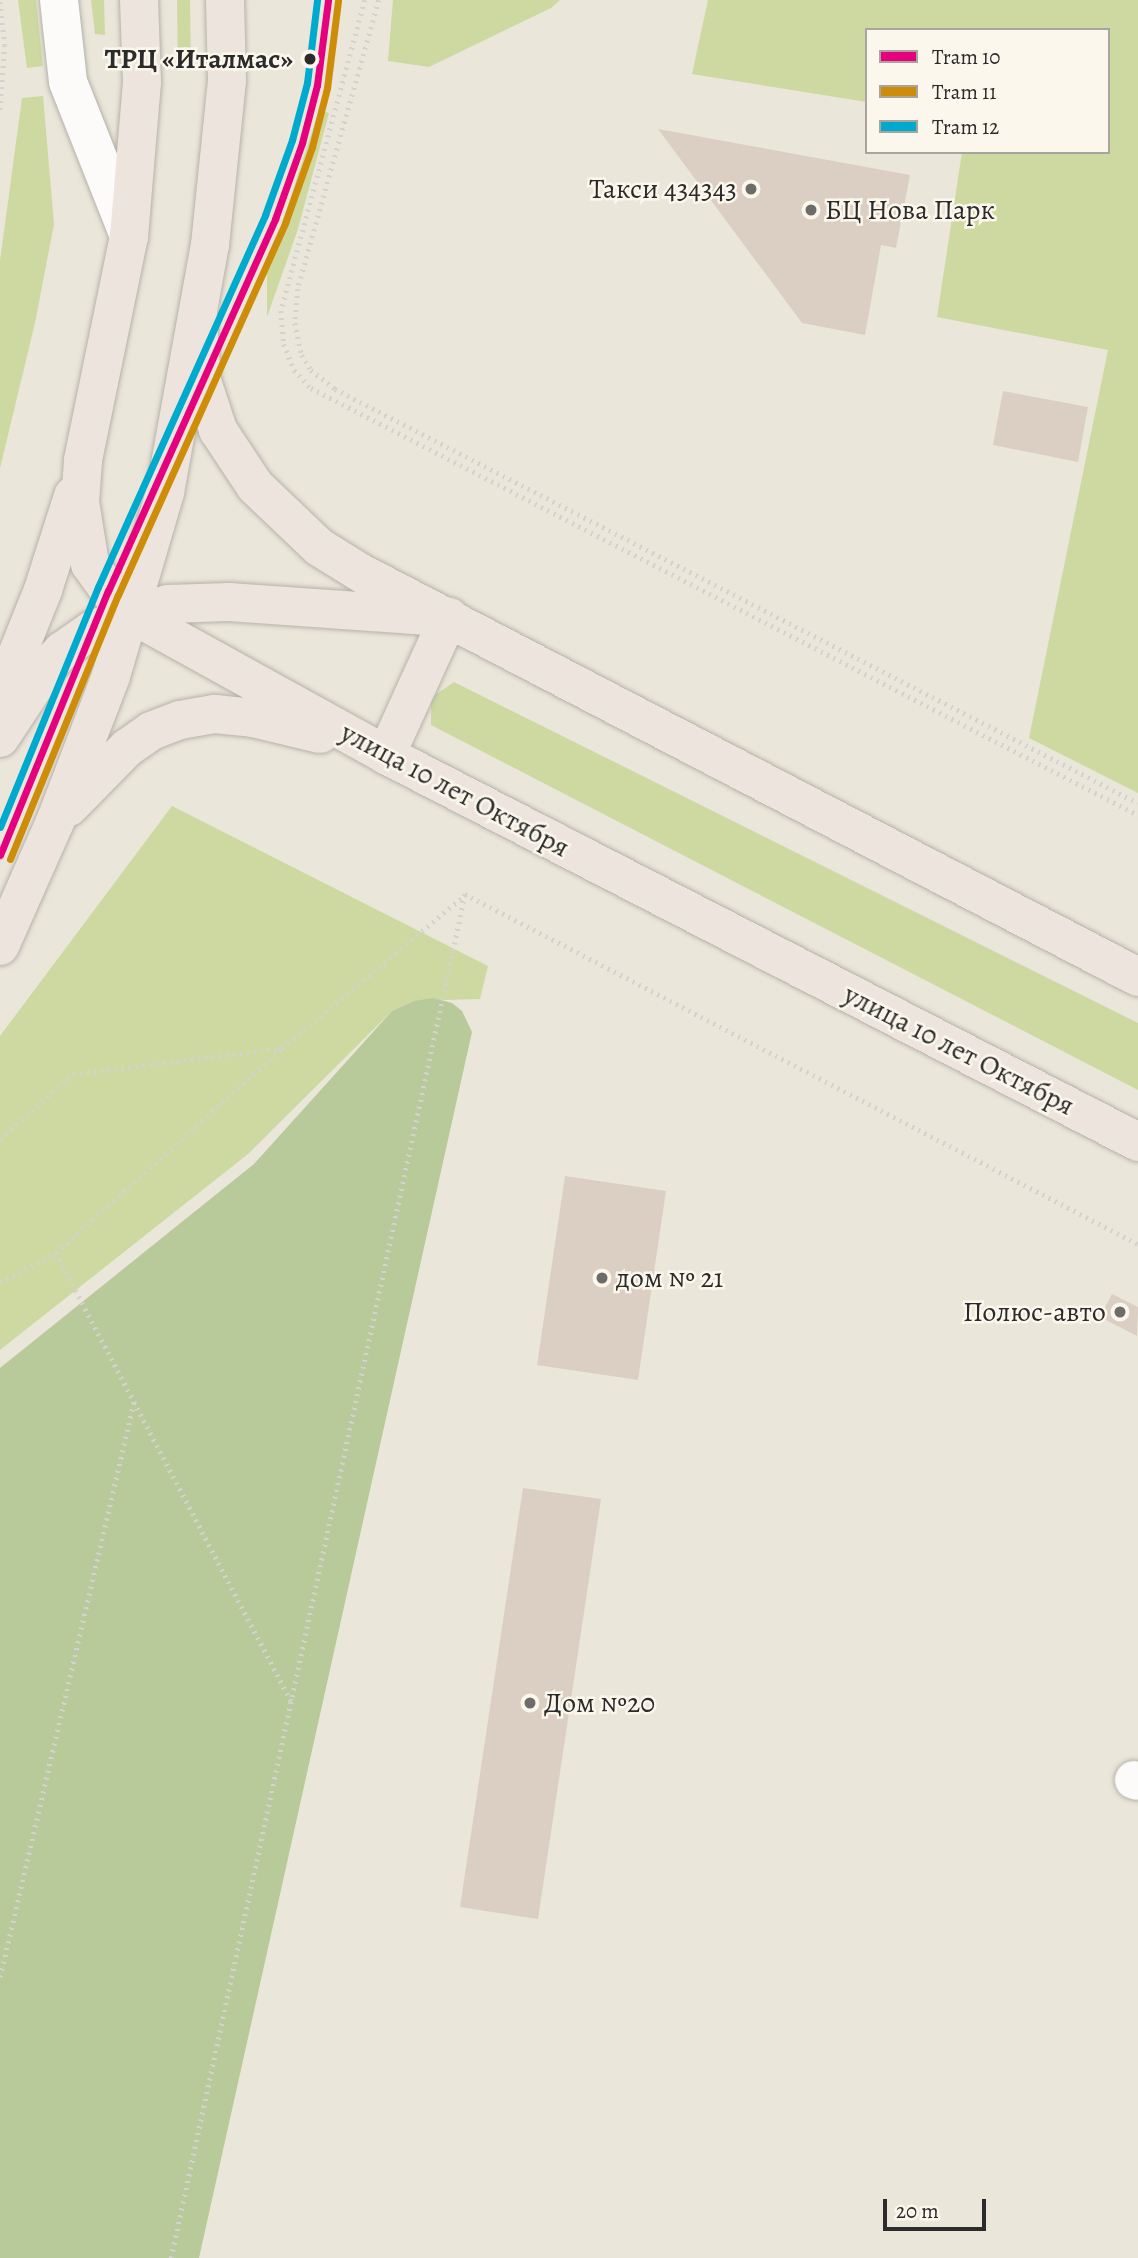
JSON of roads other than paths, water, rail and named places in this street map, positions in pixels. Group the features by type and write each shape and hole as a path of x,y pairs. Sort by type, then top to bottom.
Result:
{"main road":[{"name":"улица 10 лет Октября","path":"139,0 142,82 129,236 83,460 81,522 90,564 117,602 131,614 386,755 1138,1142"},
{"path":"55,822 111,676 165,492 211,246 227,81 225,0"},
{"path":"198,318 199,358 211,413 242,471 269,502 319,547 360,573 1138,976"},
{"path":"0,696 43,590 83,460"},
{"path":"0,738 47,667 62,651 92,630 131,614 168,604 229,601 449,617"},
{"path":"0,946 11,890 55,822 90,782 127,748 151,731 180,720 215,714 253,718 313,732 386,755 449,617"}],"street":[{"path":"59,0 68,82 129,236"}],"tram line":[{"name":"12","path":"0,827 98,587 265,215 292,140 307,83 317,0"},
{"name":"10","path":"0,855 108,591 275,219 302,143 317,85 328,0"},
{"name":"11","path":"10,859 118,595 285,223 312,147 327,88 338,1"}],"place":[{"name":"ТРЦ «Италмас»","path":"310,59"},
{"name":"Такси 434343","path":"751,189"},
{"name":"БЦ Нова Парк","path":"811,210"},
{"name":"дом № 21","path":"602,1278"},
{"name":"Полюс-авто","path":"1120,1312"},
{"name":"Дом №20","path":"530,1703"}]}
